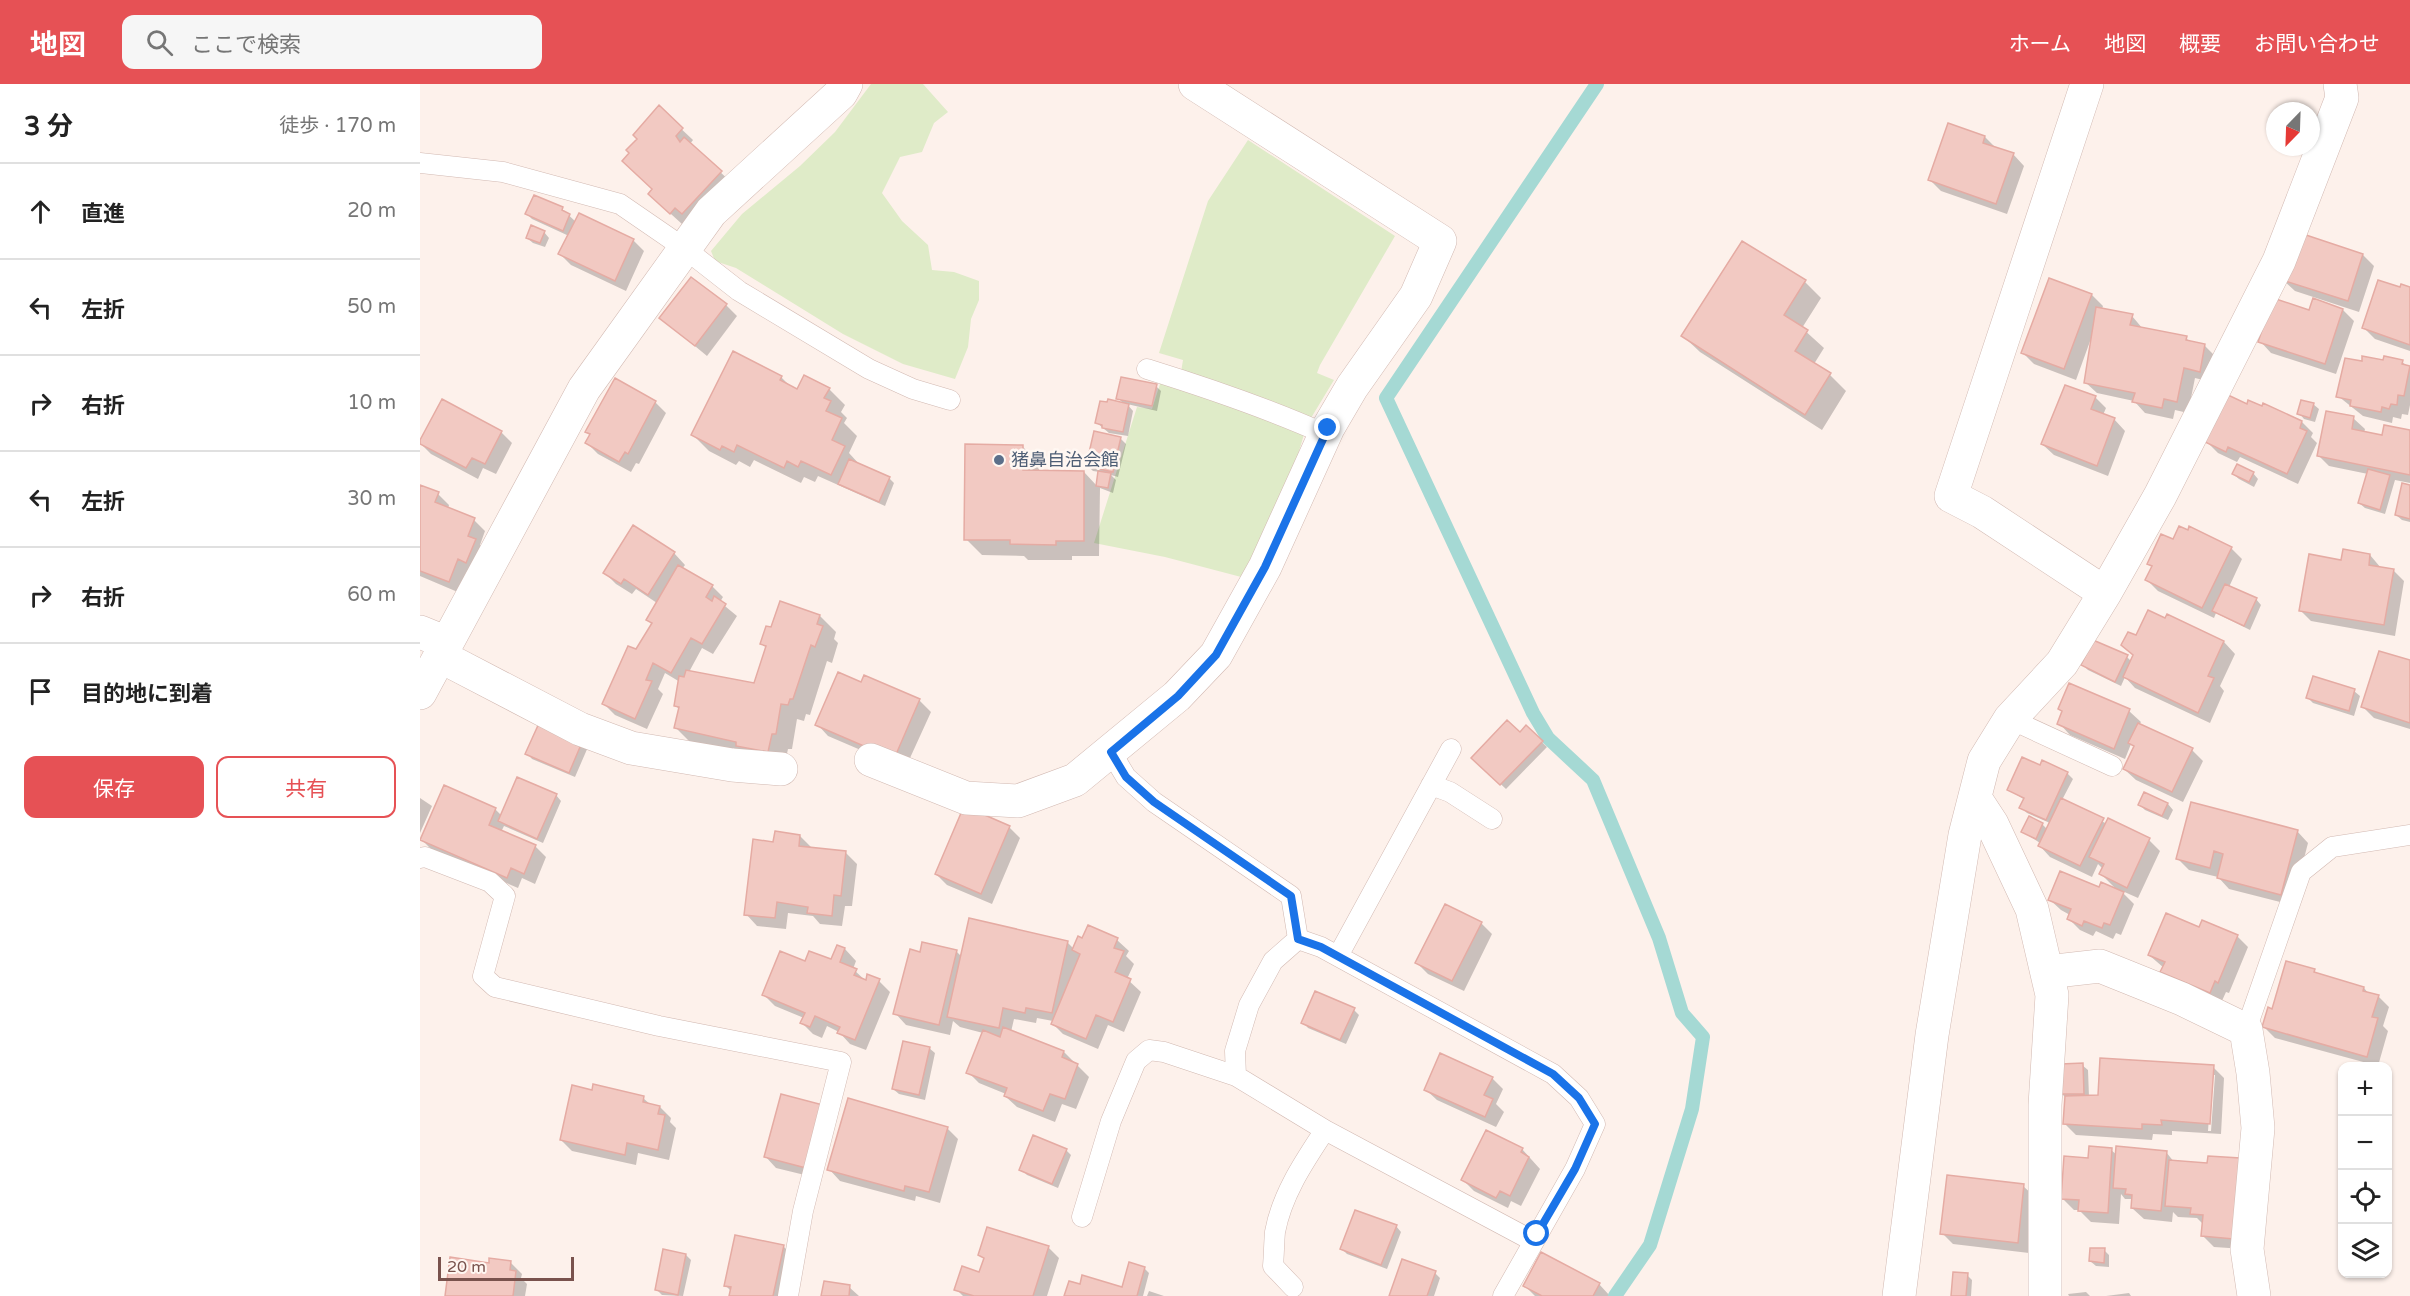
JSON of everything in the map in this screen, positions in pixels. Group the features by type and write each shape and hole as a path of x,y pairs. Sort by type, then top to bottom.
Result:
{"street":[{"path":"420,693 436,644 584,389 711,212 841,93 846,84"},
{"path":"871,760 966,798 1017,801 1074,780 1178,696 1216,655 1265,567 1325,434 1353,387 1416,297 1440,241 1195,84"},
{"path":"2087,84 1951,496 1990,518 2105,593"},
{"path":"1899,1296 1932,1035 1965,835 1984,761 2010,719 2062,663 2160,496 2279,261 2342,98 2340,84"},
{"path":"436,644 580,729 631,748 732,765 781,769"},
{"path":"1975,798 1992,824 2032,909 2052,994 2044,1105 2045,1296"},
{"path":"2046,972 2100,966 2182,999 2246,1030 2258,1128 2247,1249 2254,1296"}],"lane":[{"path":"420,163 503,172 620,204 684,248 739,291 869,369 914,389 950,400"},
{"path":"1147,369 1281,414 1325,434"},
{"path":"2010,719 2112,766"},
{"path":"1338,956 1451,749"},
{"path":"1111,752 1126,777 1154,802 1291,896 1298,939"},
{"path":"1431,785 1450,792 1492,819"},
{"path":"2246,1030 2301,872 2332,847 2410,835"},
{"path":"420,858 425,857 490,882 505,896 483,976 495,987 659,1026 841,1062 803,1211 788,1296"},
{"path":"1298,939 1321,947 1553,1074 1579,1098 1595,1124 1575,1169 1503,1296"},
{"path":"1236,1076 1235,1051 1249,1005 1273,961 1298,939"},
{"path":"1082,1217 1111,1121 1136,1060 1149,1050 1164,1052 1236,1076 1325,1130 1533,1241"},
{"path":"1293,1287 1273,1266 1275,1231 1296,1175 1325,1130"}],"green space":[{"path":"871,84 923,84 948,112 934,123 922,152 900,157 882,193 902,221 928,245 932,270 954,272 979,281 979,300 971,319 968,347 955,379 903,364 843,334 736,268 715,261 711,251 742,214 800,166 835,132"},
{"path":"1248,140 1395,236 1320,365 1317,373 1334,380 1311,418 1181,372 1183,360 1159,353 1208,201"},
{"path":"1161,381 1305,431 1286,495 1245,578 1165,557 1094,543 1137,407 1152,409"}],"building":[{"path":"659,105 683,128 676,136 680,142 684,137 722,171 682,214 675,208 670,214 648,194 652,189 622,161 629,153 626,150 637,139 633,135"},
{"path":"1948,123 1985,136 1983,143 2014,153 1996,204 1928,180"},
{"path":"534,195 563,207 562,210 570,214 563,231 525,214"},
{"path":"579,213 634,239 615,281 558,254"},
{"path":"531,225 545,231 540,243 526,238"},
{"path":"2297,232 2363,254 2348,301 2282,280"},
{"path":"1742,241 1806,280 1784,315 1808,330 1795,351 1831,373 1805,415 1681,336"},
{"path":"691,277 727,304 695,346 659,318"},
{"path":"2049,278 2092,294 2064,369 2021,353"},
{"path":"2378,280 2400,287 2401,284 2410,287 2410,345 2362,328"},
{"path":"2273,298 2309,310 2313,298 2343,309 2325,364 2258,342"},
{"path":"2096,307 2133,314 2130,325 2187,336 2186,340 2205,344 2200,372 2184,368 2177,402 2164,399 2162,408 2132,402 2135,393 2084,383"},
{"path":"733,351 782,376 780,380 797,389 804,375 830,388 824,398 831,401 826,411 842,418 832,440 845,446 831,475 801,461 798,467 787,461 784,468 737,445 734,452 722,446 720,450 691,435"},
{"path":"2362,356 2383,360 2384,356 2403,360 2402,364 2410,366 2404,396 2398,395 2397,405 2391,404 2389,409 2382,407 2381,412 2350,406 2351,400 2336,397 2345,358 2362,361"},
{"path":"1121,377 1157,384 1152,406 1116,399"},
{"path":"615,378 656,401 628,454 625,452 619,462 585,443 590,434 585,432"},
{"path":"2065,385 2096,396 2091,409 2115,418 2097,466 2041,444"},
{"path":"2228,395 2247,404 2248,400 2262,406 2263,403 2302,421 2300,428 2307,431 2287,474 2228,447 2226,452 2205,442"},
{"path":"442,399 502,431 485,464 472,458 466,468 420,444"},
{"path":"1108,399 1129,404 1123,432 1102,428 1102,425 1095,423 1100,401 1107,402"},
{"path":"2301,400 2314,403 2310,418 2297,414"},
{"path":"2326,411 2354,416 2352,429 2382,435 2384,425 2410,430 2410,475 2317,456"},
{"path":"1094,431 1121,437 1113,472 1086,466"},
{"path":"965,444 1023,445 1023,470 1084,471 1084,541 1056,541 1056,545 1010,544 1010,540 964,540"},
{"path":"849,459 890,477 879,502 838,484"},
{"path":"2237,464 2254,472 2249,482 2232,474"},
{"path":"2368,469 2390,475 2380,510 2358,503"},
{"path":"1098,471 1111,473 1108,488 1096,486"},
{"path":"2402,483 2410,485 2410,519 2395,515"},
{"path":"420,485 439,492 435,502 475,518 468,536 476,539 466,563 458,559 449,582 420,571"},
{"path":"633,525 675,552 648,595 624,579 621,584 603,573"},
{"path":"2179,526 2188,530 2189,526 2232,547 2202,608 2145,580 2152,566 2147,564 2161,534 2173,539"},
{"path":"2343,549 2370,554 2369,565 2394,569 2384,625 2299,611 2309,554 2341,560"},
{"path":"678,565 713,585 706,597 712,601 714,596 726,604 702,644 691,638 671,673 653,663 646,680 652,681 635,719 602,704 628,646 636,649 652,623 646,620"},
{"path":"2225,584 2257,598 2244,626 2212,611"},
{"path":"780,601 820,615 817,624 823,626 815,647 811,645 793,699 790,699 788,705 781,704 776,734 772,734 768,752 736,746 736,742 674,728 679,707 674,706 679,676 684,677 686,670 754,683 766,646 760,644 766,626 771,627"},
{"path":"2148,610 2165,618 2167,614 2224,641 2208,676 2214,678 2198,713 2123,677 2133,655 2121,645 2128,632 2136,635"},
{"path":"2093,640 2128,655 2115,682 2081,665"},
{"path":"2379,651 2410,660 2410,723 2361,707"},
{"path":"838,672 861,682 864,675 920,699 894,759 815,725"},
{"path":"2313,676 2355,689 2349,711 2306,698"},
{"path":"2069,683 2130,709 2114,749 2057,724 2062,711 2058,709"},
{"path":"1507,720 1520,732 1526,725 1543,741 1500,785 1471,758"},
{"path":"540,721 583,740 569,773 525,754"},
{"path":"2138,723 2193,748 2172,792 2123,769 2134,746 2128,743"},
{"path":"2022,757 2040,765 2042,760 2068,772 2046,820 2019,808 2024,798 2007,790"},
{"path":"517,777 557,794 537,839 498,821"},
{"path":"444,785 496,808 489,825 536,845 524,874 511,868 507,878 420,840"},
{"path":"2144,792 2168,803 2162,816 2138,805"},
{"path":"2061,798 2104,818 2080,866 2038,846"},
{"path":"2191,802 2298,830 2281,895 2217,878 2223,854 2214,851 2210,868 2176,859"},
{"path":"964,806 1010,826 981,894 935,874"},
{"path":"2029,816 2043,823 2036,839 2021,832"},
{"path":"2108,818 2150,838 2127,888 2099,874 2104,864 2089,857"},
{"path":"775,831 800,835 799,846 846,851 841,896 834,895 832,916 807,913 808,907 777,902 775,918 744,915 753,839 773,842"},
{"path":"2060,871 2099,887 2101,882 2124,892 2110,925 2104,923 2102,928 2084,921 2082,926 2067,919 2071,909 2048,900"},
{"path":"1445,904 1482,922 1452,981 1415,963"},
{"path":"2166,913 2199,927 2202,920 2238,935 2218,983 2215,981 2210,993 2160,972 2165,962 2148,955"},
{"path":"969,918 1068,941 1052,1013 1026,1008 1025,1013 1003,1008 999,1028 947,1017"},
{"path":"1088,925 1118,938 1114,948 1124,951 1115,972 1131,979 1113,1022 1096,1015 1086,1039 1051,1024 1080,954 1072,950 1078,936 1082,938"},
{"path":"922,942 957,950 939,1025 893,1014 910,949 920,952"},
{"path":"837,945 845,948 840,962 857,969 854,975 866,980 867,974 880,979 855,1040 837,1033 840,1027 815,1016 810,1027 800,1023 805,1013 762,995 780,951 805,961 809,951 831,959"},
{"path":"2286,961 2315,969 2314,972 2364,987 2363,991 2379,995 2372,1017 2378,1018 2367,1057 2262,1027 2268,1007 2272,1009"},
{"path":"1315,991 1355,1008 1340,1040 1301,1023"},
{"path":"1003,1027 1064,1051 1062,1057 1078,1064 1065,1099 1050,1094 1043,1111 1004,1096 1007,1088 966,1073 983,1030 1000,1037"},
{"path":"903,1041 930,1047 919,1095 892,1089"},
{"path":"1440,1053 1493,1077 1484,1095 1493,1099 1485,1117 1424,1090"},
{"path":"2100,1058 2214,1065 2210,1124 2161,1120 2162,1125 2142,1124 2142,1129 2063,1124 2065,1096 2098,1095"},
{"path":"2083,1063 2084,1094 2061,1094 2061,1064"},
{"path":"593,1084 644,1096 643,1102 660,1106 658,1114 665,1115 658,1150 627,1143 625,1155 560,1140 572,1085 592,1090"},
{"path":"781,1094 823,1105 806,1168 764,1157"},
{"path":"848,1098 948,1127 929,1192 905,1186 904,1191 827,1170"},
{"path":"1486,1130 1523,1148 1521,1152 1529,1157 1510,1196 1500,1191 1496,1198 1461,1180"},
{"path":"1033,1135 1067,1149 1052,1184 1019,1170"},
{"path":"2089,1146 2112,1148 2108,1213 2078,1211 2079,1200 2061,1199 2064,1156 2088,1158"},
{"path":"2116,1146 2167,1151 2161,1211 2131,1208 2132,1195 2125,1194 2126,1189 2113,1188"},
{"path":"2208,1156 2240,1158 2234,1239 2201,1236 2203,1215 2190,1214 2191,1208 2165,1206 2169,1160 2207,1163"},
{"path":"1947,1175 2024,1184 2018,1243 1940,1234"},
{"path":"1355,1210 1397,1225 1381,1265 1340,1249"},
{"path":"987,1227 1049,1246 1033,1296 974,1296 954,1290 962,1266 979,1272 984,1258 978,1255"},
{"path":"735,1235 784,1245 773,1296 729,1296 731,1287 724,1286"},
{"path":"2090,1248 2105,1248 2104,1263 2089,1261"},
{"path":"663,1249 686,1254 678,1295 655,1290"},
{"path":"1541,1252 1600,1283 1593,1296 1542,1296 1523,1286"},
{"path":"450,1257 489,1263 489,1258 511,1261 510,1270 516,1271 513,1296 445,1296"},
{"path":"1402,1259 1436,1271 1427,1296 1389,1296"},
{"path":"1129,1262 1145,1267 1137,1296 1064,1296 1069,1281 1080,1284 1082,1275 1122,1287"},
{"path":"1953,1272 1968,1273 1966,1296 1951,1296"},
{"path":"824,1281 850,1285 849,1296 821,1296"}],"waterway":[{"path":"1597,84 1386,398 1533,713 1548,738 1593,780 1659,938 1682,1013 1703,1037 1692,1109 1650,1245 1615,1296"}],"place":[{"name":"猪鼻自治会館","path":"999,460"}],"route":[{"path":"1328,428 1296,503 1265,567 1216,655 1178,696 1111,752 1126,777 1154,802 1291,896 1298,939 1321,947 1553,1074 1579,1098 1595,1124 1575,1169 1537,1234"}]}
